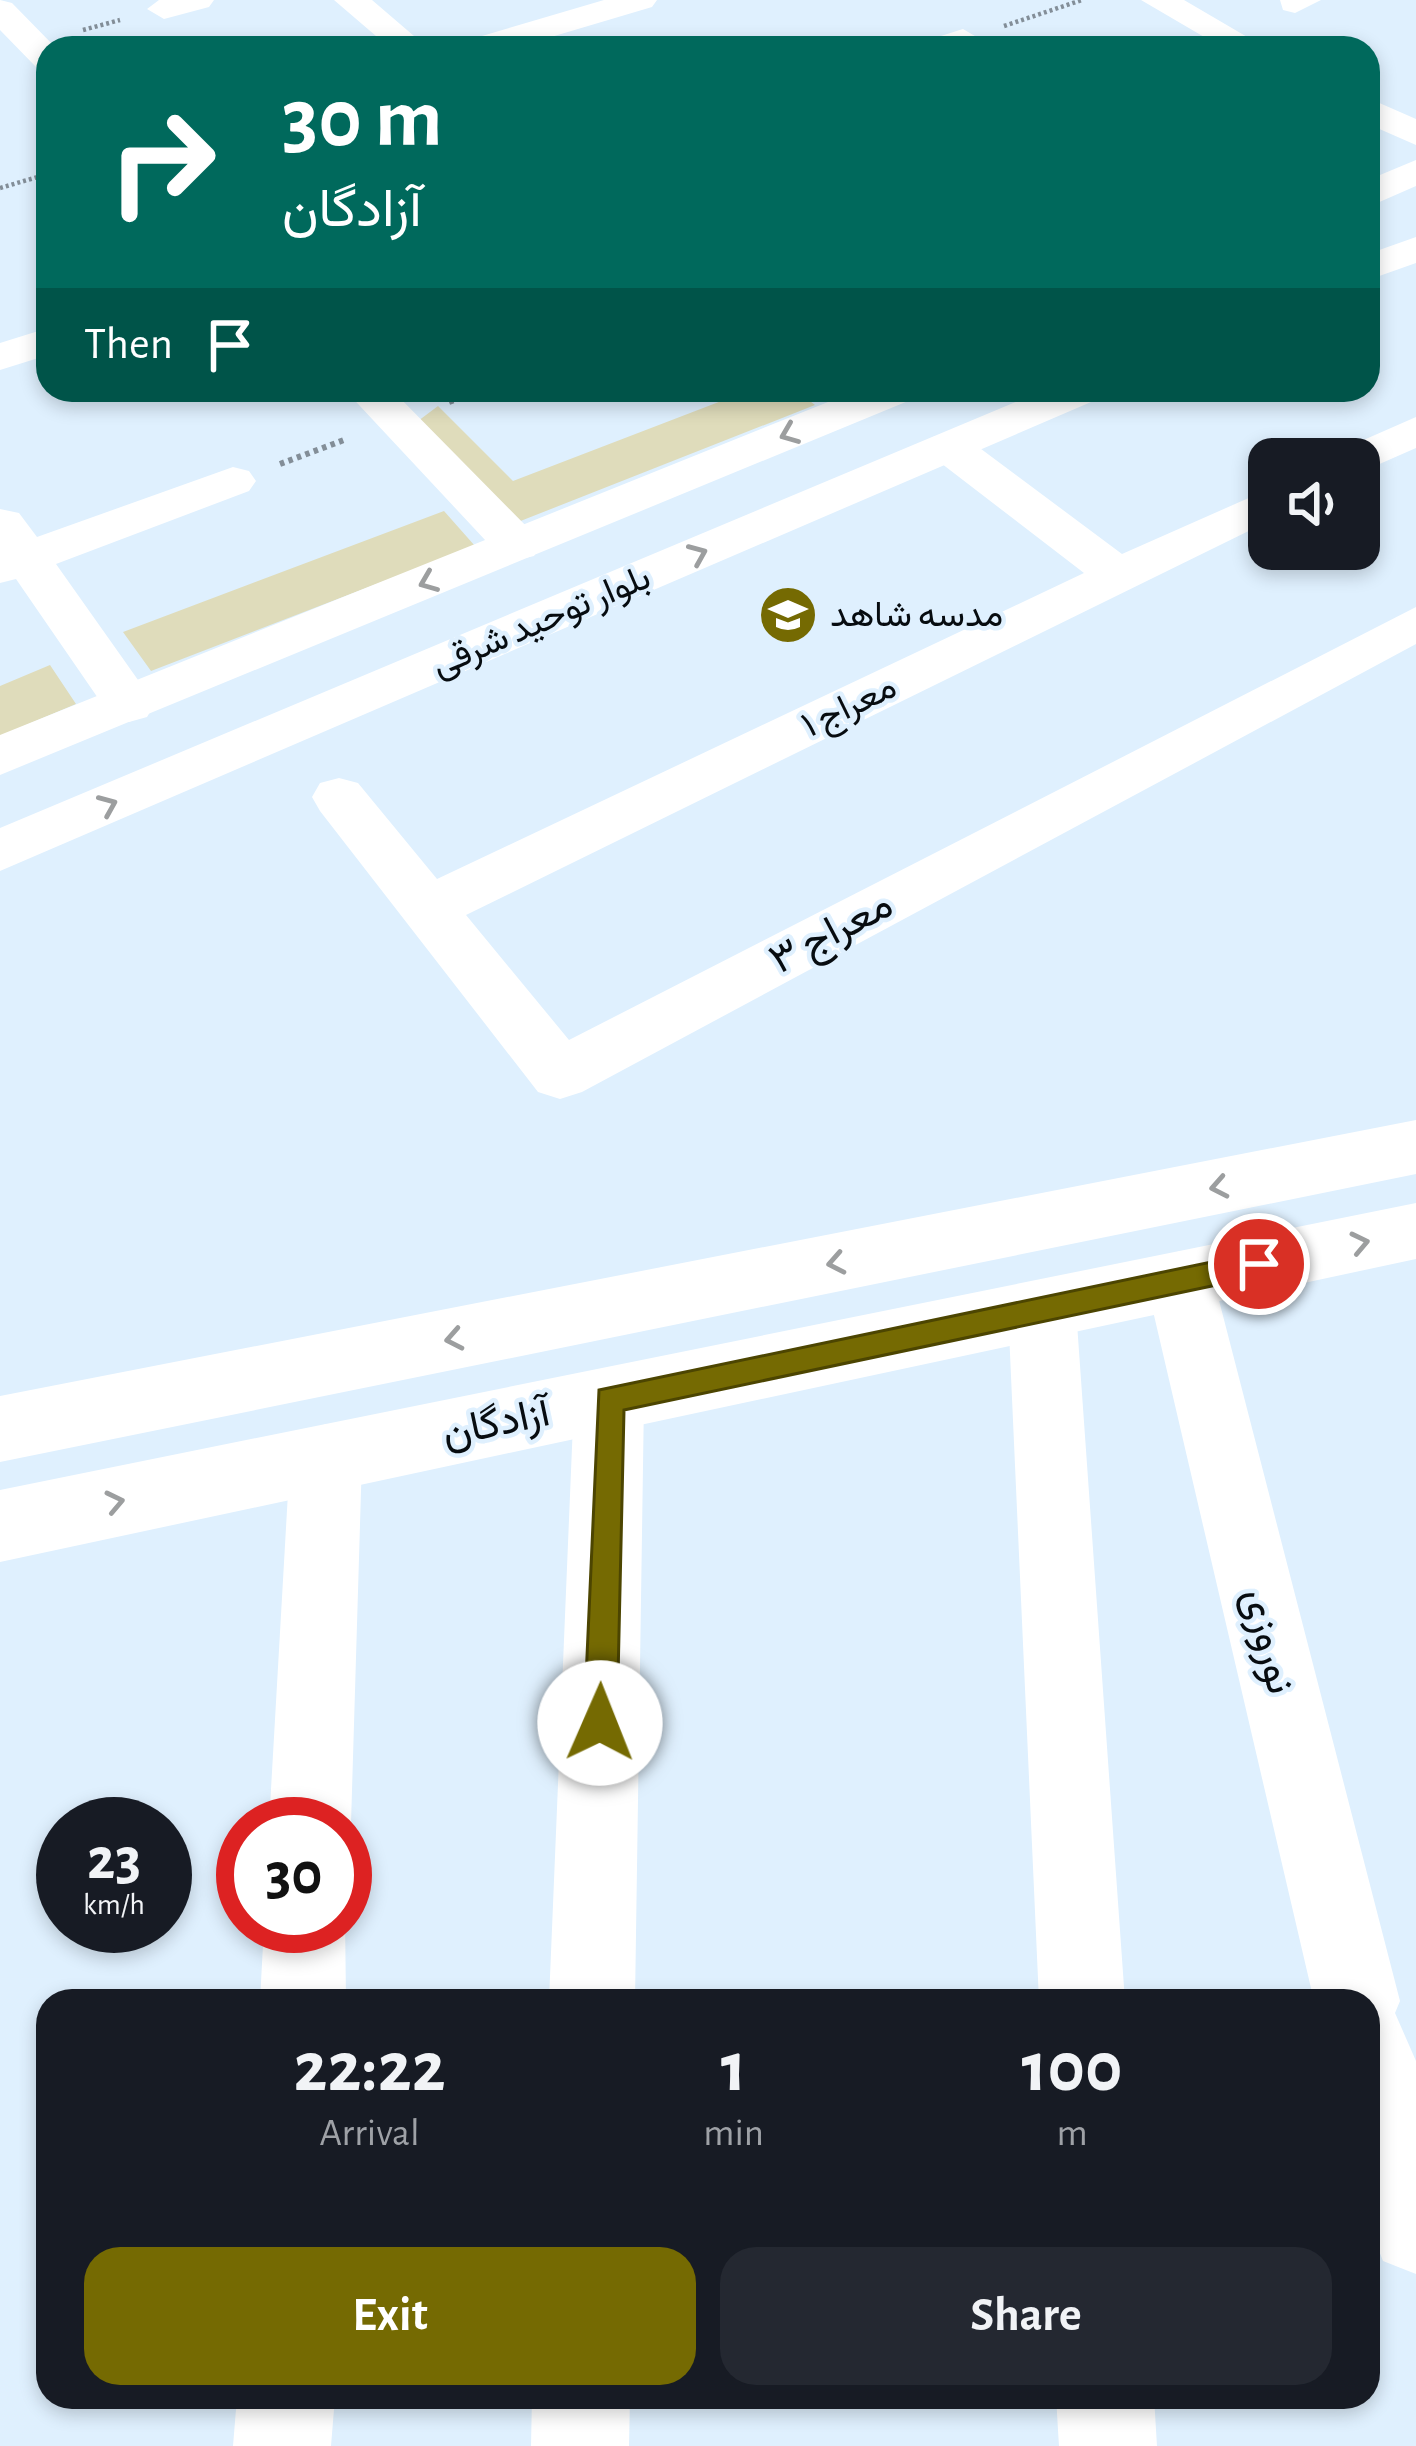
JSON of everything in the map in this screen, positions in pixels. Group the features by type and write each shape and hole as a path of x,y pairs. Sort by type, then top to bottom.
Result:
{"street":[{"path":"350,0 396,36"},
{"path":"518,36 640,0"},
{"path":"1158,0 1227,36"},
{"path":"0,10 36,47"},
{"path":"1380,115 1416,134"},
{"path":"1380,189 1416,171"},
{"path":"1380,263 1416,249"},
{"path":"0,357 36,345"},
{"path":"379,402 517,545"},
{"name":"بلوار توحید شرقی","path":"0,756 517,545 850,402"},
{"name":"بلوار توحید شرقی","path":"0,851 1054,402"},
{"path":"1380,449 1416,431"},
{"path":"950,446 1118,575"},
{"path":"129,704 9,548 233,482"},
{"name":"معراج ۱","path":"429,908 1248,512"},
{"name":"معراج ۳","path":"560,1075 1416,623"},
{"path":"347,806 429,908 560,1075 347,806"},
{"path":"0,1429 1416,1148"},
{"name":"آزادگان","path":"0,1526 1416,1232"},
{"name":"نوروزی","path":"1180,1281 1354,1989"},
{"path":"1042,1309 1081,1989"},
{"path":"592,1989 609,1399"},
{"path":"311,1797 326,1458"},
{"path":"303,1989 305,1953"},
{"path":"1380,2092 1416,2228"},
{"path":"282,2446 285,2409"},
{"path":"580,2446 581,2409"},
{"path":"1106,2409 1108,2446"}],"path":[{"path":"974,36 1082,0"},
{"path":"0,188 36,178"}],"shaded area":[{"path":"719,402 815,405 518,522 418,421 438,406 513,481"},
{"path":"444,511 475,546 151,671 123,632"},
{"path":"50,665 76,704 0,736 0,686"}],"place":[{"name":"مدسه شاهد","path":"788,615"}],"route":[{"path":"600,1723 609,1399 1259,1264"}]}
